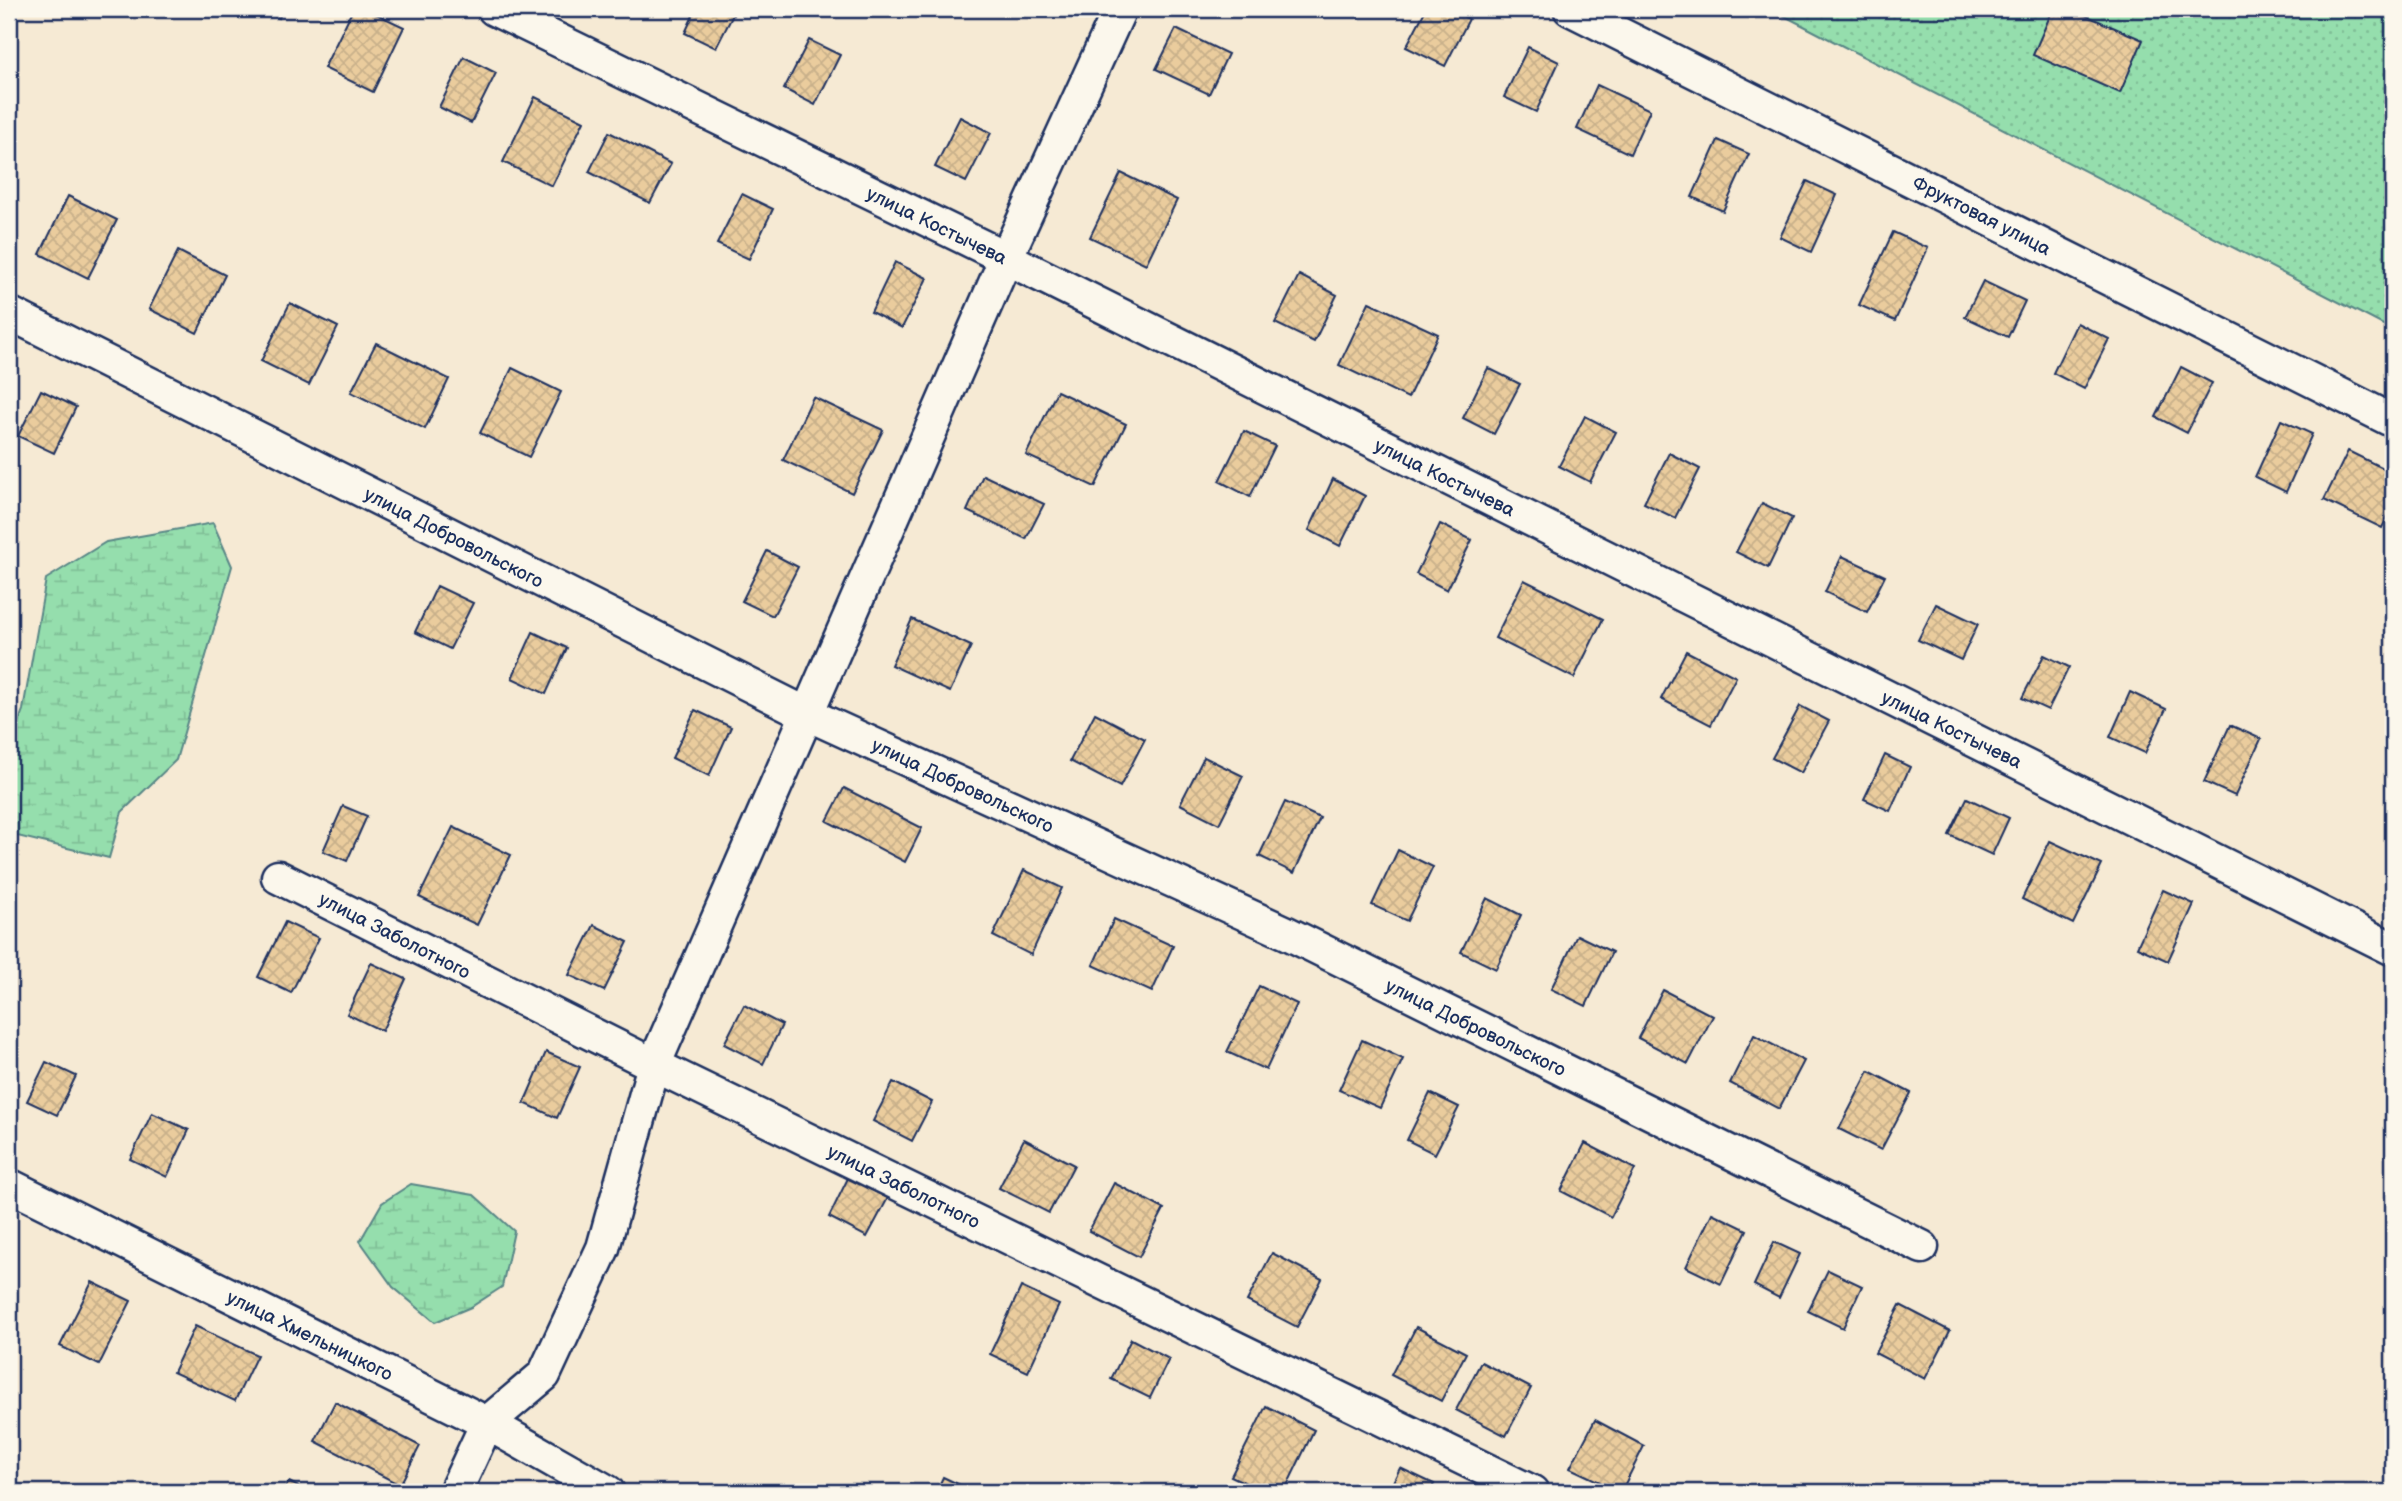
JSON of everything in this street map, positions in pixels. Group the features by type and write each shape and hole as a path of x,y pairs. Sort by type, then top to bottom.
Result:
{"street":[{"name":"улица Костычева","path":"494,9 1006,258 2393,949"},
{"path":"456,1492 487,1423 544,1376 603,1248 654,1065 1006,258 1120,9"},
{"name":"Фруктовая улица","path":"1570,9 2393,421"},
{"name":"улица Добровольского","path":"9,313 807,714 1287,933 1922,1247"},
{"name":"улица Заболотного","path":"278,877 654,1065 1532,1492"},
{"name":"улица Хмельницкого","path":"9,1185 487,1423 608,1492"}],"green space":[{"path":"1771,9 2393,9 2393,330"},
{"path":"213,523 232,566 176,760 122,812 109,858 9,834 9,747 23,710 46,579 106,542"},
{"path":"411,1184 474,1195 514,1231 502,1287 471,1307 435,1322 393,1287 360,1241 382,1203"}],"building":[{"path":"261,9 283,9 279,18"},
{"path":"353,9 366,9 404,27 373,92 324,68"},
{"path":"696,9 736,9 716,48 685,33"},
{"path":"1426,9 1449,9 1469,19 1445,66 1406,47"},
{"path":"2053,9 2071,9 2143,40 2120,93 2033,55"},
{"path":"1176,29 1228,54 1209,94 1156,69"},
{"path":"809,40 840,55 815,105 784,89"},
{"path":"1528,47 1559,62 1536,112 1504,97"},
{"path":"464,57 496,73 471,123 439,107"},
{"path":"1597,85 1650,110 1630,154 1577,129"},
{"path":"535,97 584,121 552,186 503,162"},
{"path":"960,117 991,133 966,182 935,167"},
{"path":"609,132 671,164 650,203 589,172"},
{"path":"1718,140 1749,154 1723,211 1692,197"},
{"path":"1121,173 1177,200 1146,264 1090,237"},
{"path":"1807,181 1837,195 1811,252 1780,237"},
{"path":"742,194 773,209 749,259 717,244"},
{"path":"68,196 117,220 88,278 40,254"},
{"path":"1893,232 1928,248 1895,321 1859,305"},
{"path":"178,251 225,275 197,333 149,309"},
{"path":"895,262 927,278 902,328 871,312"},
{"path":"1299,275 1337,295 1314,342 1275,323"},
{"path":"1983,281 2025,301 2008,337 1965,317"},
{"path":"1369,302 1438,334 1408,398 1339,365"},
{"path":"290,303 338,327 309,385 261,361"},
{"path":"2077,323 2109,339 2084,389 2053,373"},
{"path":"376,343 449,379 425,429 351,392"},
{"path":"2181,367 2212,383 2187,433 2156,417"},
{"path":"512,368 561,392 529,457 480,433"},
{"path":"1488,368 1520,384 1494,434 1463,418"},
{"path":"41,390 76,407 54,453 18,436"},
{"path":"1057,391 1126,424 1095,487 1026,455"},
{"path":"813,397 883,430 852,493 783,460"},
{"path":"1585,416 1616,432 1590,482 1559,466"},
{"path":"2281,420 2312,434 2286,492 2255,477"},
{"path":"1244,431 1275,446 1250,497 1219,481"},
{"path":"2348,451 2393,473 2393,505 2382,528 2324,500"},
{"path":"1669,453 1700,469 1675,518 1644,503"},
{"path":"983,475 1044,504 1026,539 967,511"},
{"path":"1333,479 1365,496 1340,546 1309,530"},
{"path":"1762,503 1792,518 1768,568 1736,552"},
{"path":"1440,524 1472,540 1447,590 1416,574"},
{"path":"767,551 798,567 773,616 742,601"},
{"path":"1842,556 1885,576 1867,612 1825,592"},
{"path":"1524,580 1603,619 1574,678 1495,638"},
{"path":"437,586 473,603 450,649 415,632"},
{"path":"1936,604 1978,624 1961,660 1918,640"},
{"path":"912,619 971,646 950,692 891,665"},
{"path":"533,632 567,648 546,694 512,678"},
{"path":"1686,651 1736,677 1711,725 1661,699"},
{"path":"2044,655 2069,667 2048,710 2022,698"},
{"path":"2130,692 2166,709 2145,753 2110,737"},
{"path":"1800,706 1829,721 1801,773 1772,758"},
{"path":"695,710 731,727 709,776 672,758"},
{"path":"1095,713 1145,739 1120,787 1070,761"},
{"path":"2230,725 2261,739 2235,796 2204,782"},
{"path":"1885,755 1910,767 1890,811 1864,799"},
{"path":"1204,757 1243,776 1219,824 1180,804"},
{"path":"844,788 922,828 905,862 827,821"},
{"path":"1967,798 2009,818 1992,855 1949,835"},
{"path":"1285,802 1320,818 1294,873 1259,856"},
{"path":"343,806 367,816 347,861 323,851"},
{"path":"453,827 511,855 477,925 419,897"},
{"path":"2050,841 2102,865 2073,924 2022,899"},
{"path":"1398,850 1433,867 1407,921 1372,905"},
{"path":"1024,870 1062,888 1031,955 993,936"},
{"path":"2163,890 2194,904 2168,961 2137,947"},
{"path":"1487,898 1521,915 1496,969 1461,952"},
{"path":"1114,919 1173,946 1152,992 1093,965"},
{"path":"285,922 319,938 291,993 258,977"},
{"path":"594,925 628,942 604,991 569,975"},
{"path":"1577,935 1612,952 1586,1006 1551,989"},
{"path":"371,963 406,979 382,1031 347,1014"},
{"path":"1259,986 1297,1004 1266,1070 1227,1052"},
{"path":"1663,990 1713,1016 1688,1064 1638,1038"},
{"path":"744,1005 782,1025 763,1064 724,1044"},
{"path":"1754,1035 1804,1061 1779,1109 1730,1083"},
{"path":"1362,1040 1403,1059 1380,1108 1339,1090"},
{"path":"546,1052 580,1067 557,1118 524,1103"},
{"path":"46,1062 76,1076 57,1115 27,1101"},
{"path":"1869,1071 1911,1093 1881,1150 1839,1129"},
{"path":"893,1082 932,1102 912,1141 873,1121"},
{"path":"1430,1093 1459,1107 1435,1154 1407,1140"},
{"path":"152,1113 189,1130 167,1177 130,1159"},
{"path":"1024,1139 1074,1165 1049,1213 999,1188"},
{"path":"1585,1143 1635,1169 1611,1217 1561,1191"},
{"path":"848,1178 888,1198 867,1237 829,1217"},
{"path":"1114,1183 1164,1209 1139,1257 1089,1231"},
{"path":"1712,1213 1747,1230 1721,1284 1686,1267"},
{"path":"1774,1242 1800,1254 1779,1298 1754,1285"},
{"path":"1272,1253 1322,1279 1297,1327 1247,1301"},
{"path":"1828,1270 1862,1286 1843,1328 1808,1311"},
{"path":"92,1282 131,1301 99,1365 60,1346"},
{"path":"1021,1287 1059,1305 1028,1372 990,1354"},
{"path":"1900,1305 1950,1331 1925,1379 1875,1353"},
{"path":"195,1326 257,1355 235,1401 173,1372"},
{"path":"1416,1327 1466,1353 1441,1401 1391,1375"},
{"path":"1131,1339 1169,1359 1150,1398 1111,1379"},
{"path":"1481,1362 1531,1388 1506,1436 1456,1410"},
{"path":"335,1402 420,1446 400,1485 315,1441"},
{"path":"1266,1406 1314,1430 1284,1492 1265,1492 1231,1476"},
{"path":"1595,1420 1644,1446 1621,1492 1570,1468"},
{"path":"1400,1468 1434,1484 1430,1492 1388,1492"},
{"path":"943,1477 975,1492 936,1492"},
{"path":"289,1482 308,1492 283,1492"}]}
